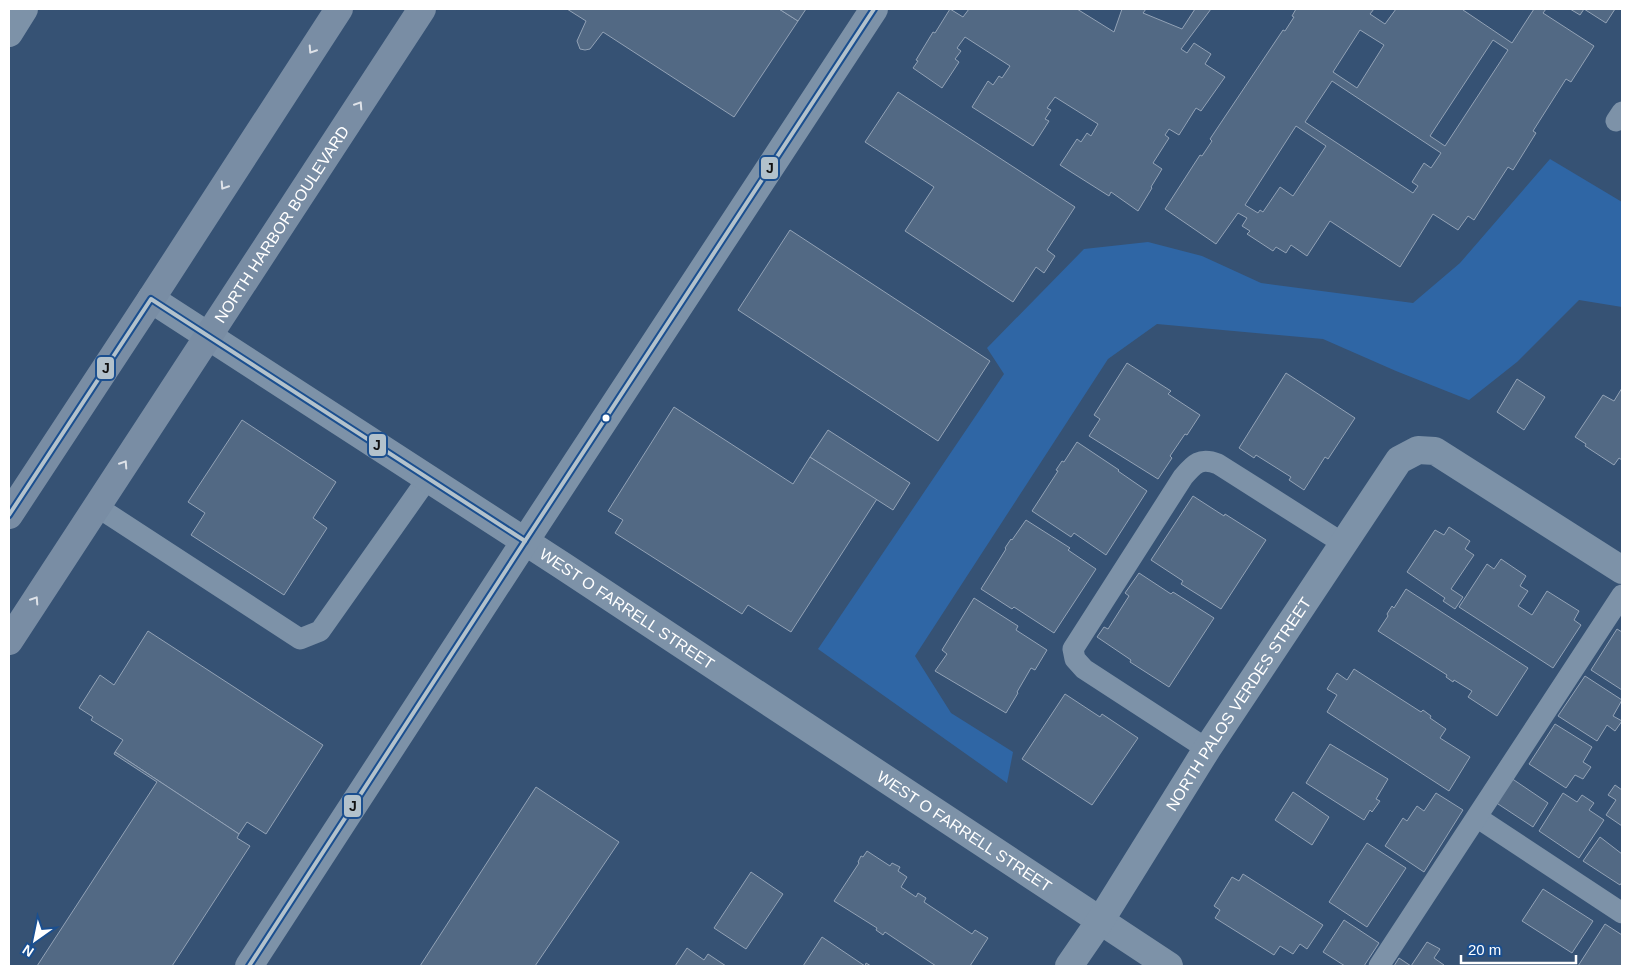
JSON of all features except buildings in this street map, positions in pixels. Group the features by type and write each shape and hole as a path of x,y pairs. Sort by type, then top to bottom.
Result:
{"main road":[{"path":"10,516 339,9"},
{"name":"NORTH HARBOR BOULEVARD","path":"9,641 422,9"}],"street":[{"path":"9,33 24,9"},
{"path":"249,966 874,9"},
{"name":"WEST O FARRELL STREET","path":"151,299 525,541 1169,966"},
{"name":"NORTH PALOS VERDES STREET","path":"1069,966 1100,921 1207,749 1399,460 1418,450 1435,451 1622,570"}],"lane":[{"path":"1207,749 1084,669 1075,658 1073,649 1182,477 1192,466 1201,461 1210,461 1218,464 1344,544"},
{"path":"96,506 300,639 320,631 428,478"},
{"path":"1380,966 1622,595"},
{"path":"1478,818 1622,913"}],"shaded area":[{"path":"1550,159 1622,202 1622,307 1579,300 1517,362 1469,400 1323,339 1157,324 1108,359 915,656 951,713 1013,752 1007,783 818,649 1004,374 987,348 1084,249 1148,242 1202,256 1261,283 1413,303 1460,263"}],"transit line":[{"name":"J","path":"249,966 874,9"},
{"name":"J","path":"9,515 151,299 525,541"}]}
